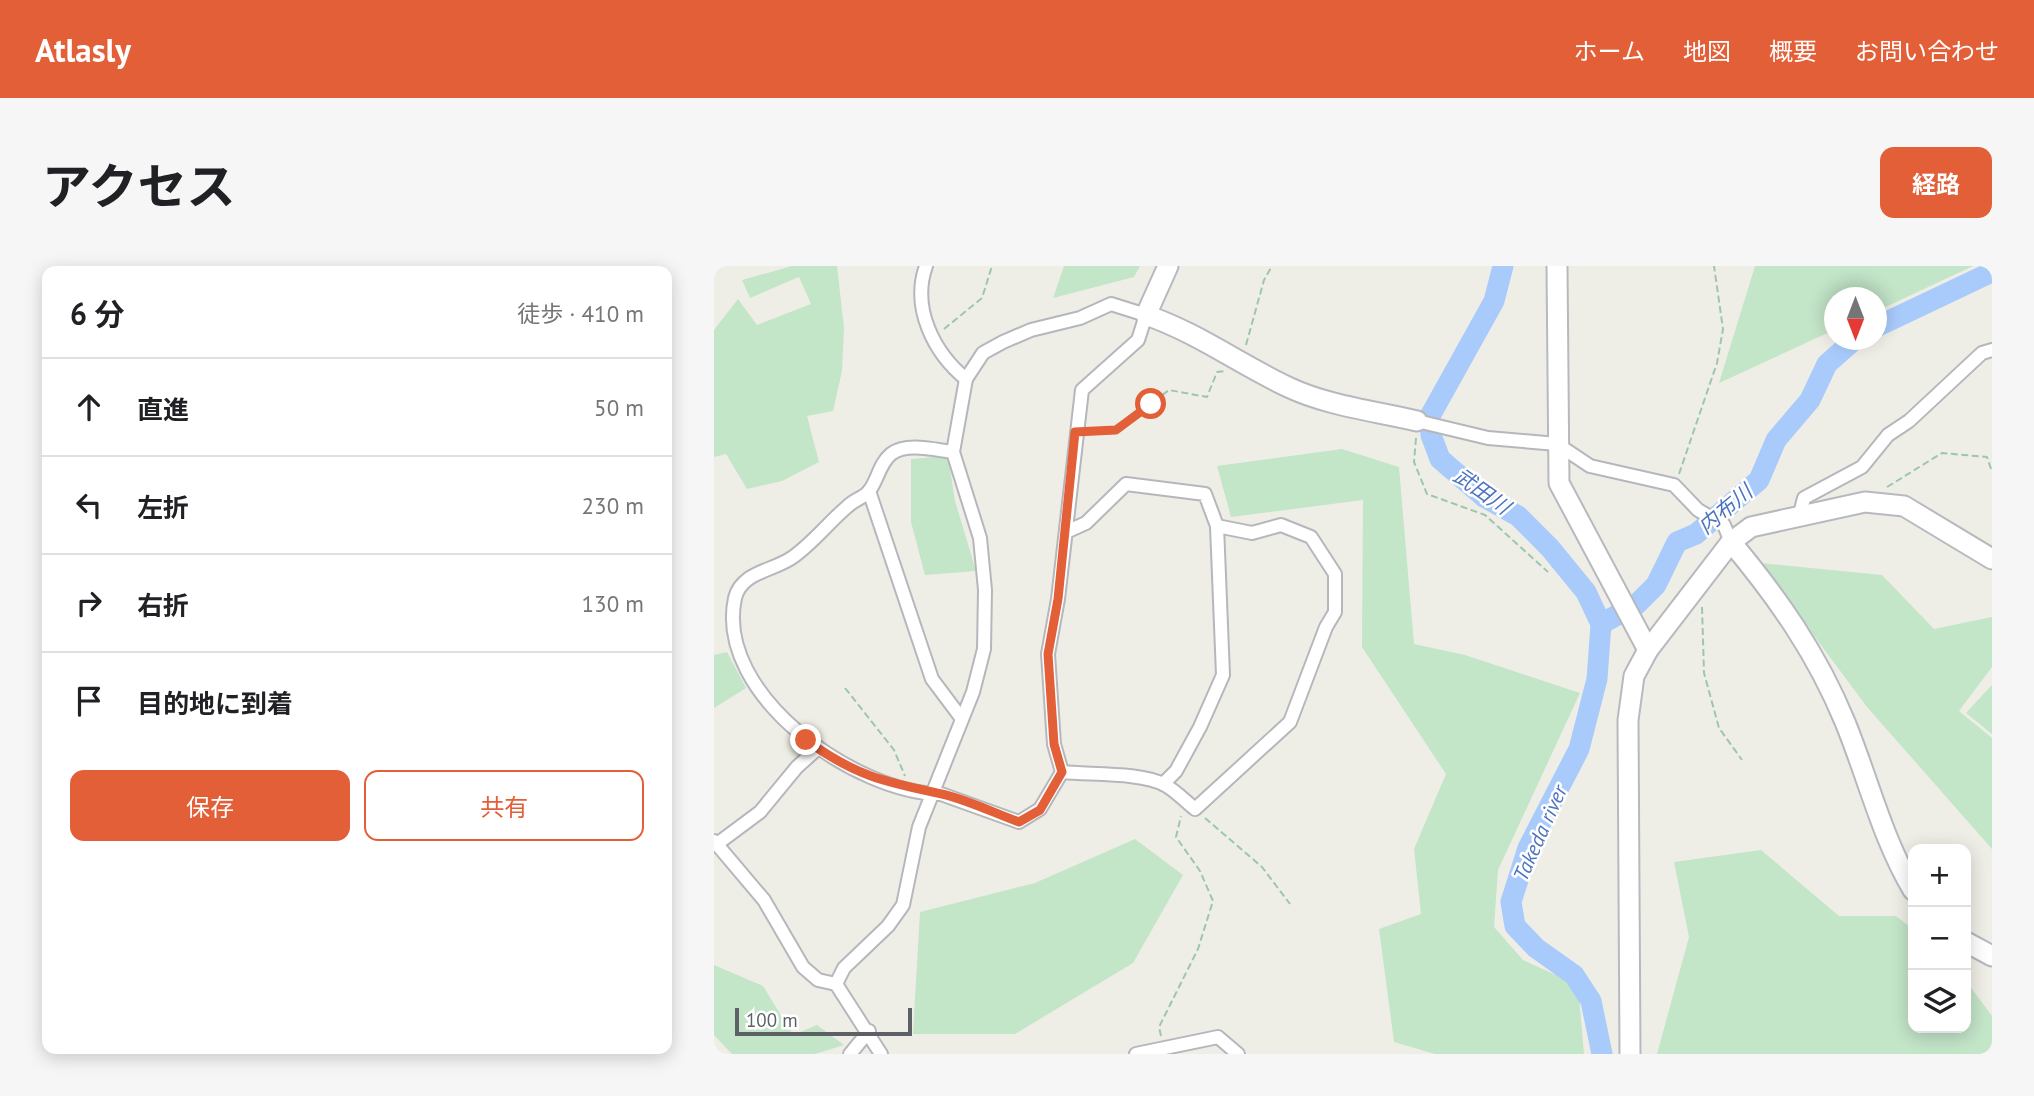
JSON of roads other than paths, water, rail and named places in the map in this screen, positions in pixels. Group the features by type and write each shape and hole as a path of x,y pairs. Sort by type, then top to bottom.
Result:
{"street":[{"path":"926,266 921,298 933,339 949,365 966,379"},
{"path":"869,492 848,505 793,557 745,581 735,596 734,639 745,669 761,694 817,748 856,772 911,789 941,794 1019,822 1040,810 1062,772 1054,744 1048,654 1066,532 1075,432 1082,390 1138,340 1168,266"},
{"path":"1557,266 1559,483 1645,644"},
{"path":"836,984 844,968 888,926 903,905 919,827 962,719 984,649 985,590 979,538 953,452 966,379 983,353 1031,330 1080,318 1111,304 1185,328 1242,364 1312,397 1502,440 1557,444 1590,466 1674,485 1698,510 1728,533 1816,658 1845,722 1897,862 1908,881"},
{"path":"1800,514 1804,498 1862,467 1888,435 1909,421 1982,353 1992,351"},
{"path":"953,452 909,447 892,454 875,475 869,492 932,679 962,719"},
{"path":"1066,532 1086,523 1126,484 1205,494 1217,527 1223,675 1200,727 1176,771 1163,784"},
{"path":"1630,1054 1628,720 1634,676 1645,644 1728,533 1800,514 1865,502 1903,506 1992,559"},
{"path":"1062,772 1097,776 1128,775 1163,784 1190,805 1290,722 1326,627 1335,612 1335,574 1311,537 1281,524 1252,533 1217,527"},
{"path":"817,748 797,767 777,795 760,812 716,842 782,926 803,967 818,980 836,984 869,1031 881,1054"},
{"path":"1971,945 1992,956"},
{"path":"850,1054 869,1031"},
{"path":"1136,1054 1217,1037 1238,1054"}],"waterway":[{"name":"Takeda river","path":"1503,266 1494,301 1430,416 1431,435 1440,459 1484,497 1518,516 1550,548 1586,592 1601,624 1597,679 1579,749 1528,848 1511,902 1515,926 1536,948 1574,975 1591,1001 1602,1054"},
{"name":"内布川","path":"1887,322 1992,272"},
{"name":"内布川","path":"1601,624 1637,604 1656,585 1677,542 1696,534 1759,480 1776,440 1810,400 1827,364 1843,350"}],"water label":[{"name":"武田川","path":"1482,491"}]}
